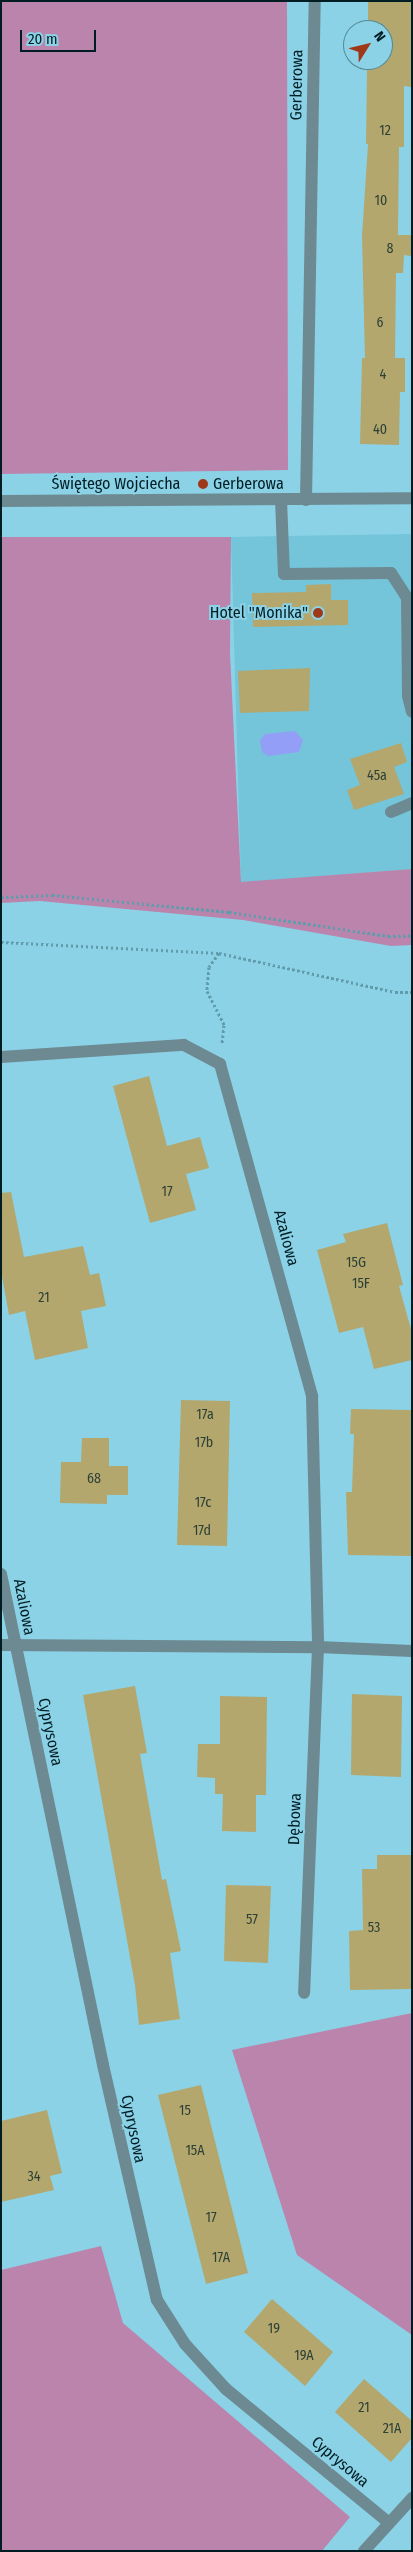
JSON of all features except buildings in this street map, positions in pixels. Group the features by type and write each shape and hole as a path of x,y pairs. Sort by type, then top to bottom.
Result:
{"street":[{"name":"Gerberowa","path":"306,500 315,1"},
{"name":"Świętego Wojciecha","path":"1,501 412,498"},
{"path":"281,500 284,574 391,573 407,598 408,696 412,712"},
{"path":"390,812 412,803"},
{"path":"1,1057 184,1045 220,1064"},
{"name":"Azaliowa","path":"220,1064 312,1396 318,1647"},
{"name":"Azaliowa","path":"1,1574 15,1646"},
{"path":"1,1646 318,1647 412,1651"},
{"name":"Cyprysowa","path":"15,1646 126,2174 157,2300 185,2344 226,2389 389,2523"},
{"name":"Dębowa","path":"304,1993 318,1647"},
{"path":"364,2551 412,2498"}],"path":[{"path":"1,897 52,895 229,912 388,936 412,935"},
{"path":"1,942 219,953 395,992 412,992"},
{"path":"219,953 209,967 207,990 224,1025 220,1064"}],"shaded area":[{"path":"1,1 287,1 288,470 1,474"},
{"path":"412,534 412,869 241,883 231,537"},
{"path":"1,537 231,537 230,653 241,882 412,869 412,945 391,946 243,920 40,901 1,903"},
{"path":"412,2013 412,2335 297,2255 232,2050"},
{"path":"101,2246 123,2323 350,2517 322,2551 1,2551 1,2270"}],"water":[{"path":"295,731 303,740 299,752 268,756 262,752 260,740 265,734"}],"place":[{"name":"Gerberowa","path":"203,484"},
{"name":"Hotel \"Monika\"","path":"318,613"}]}
